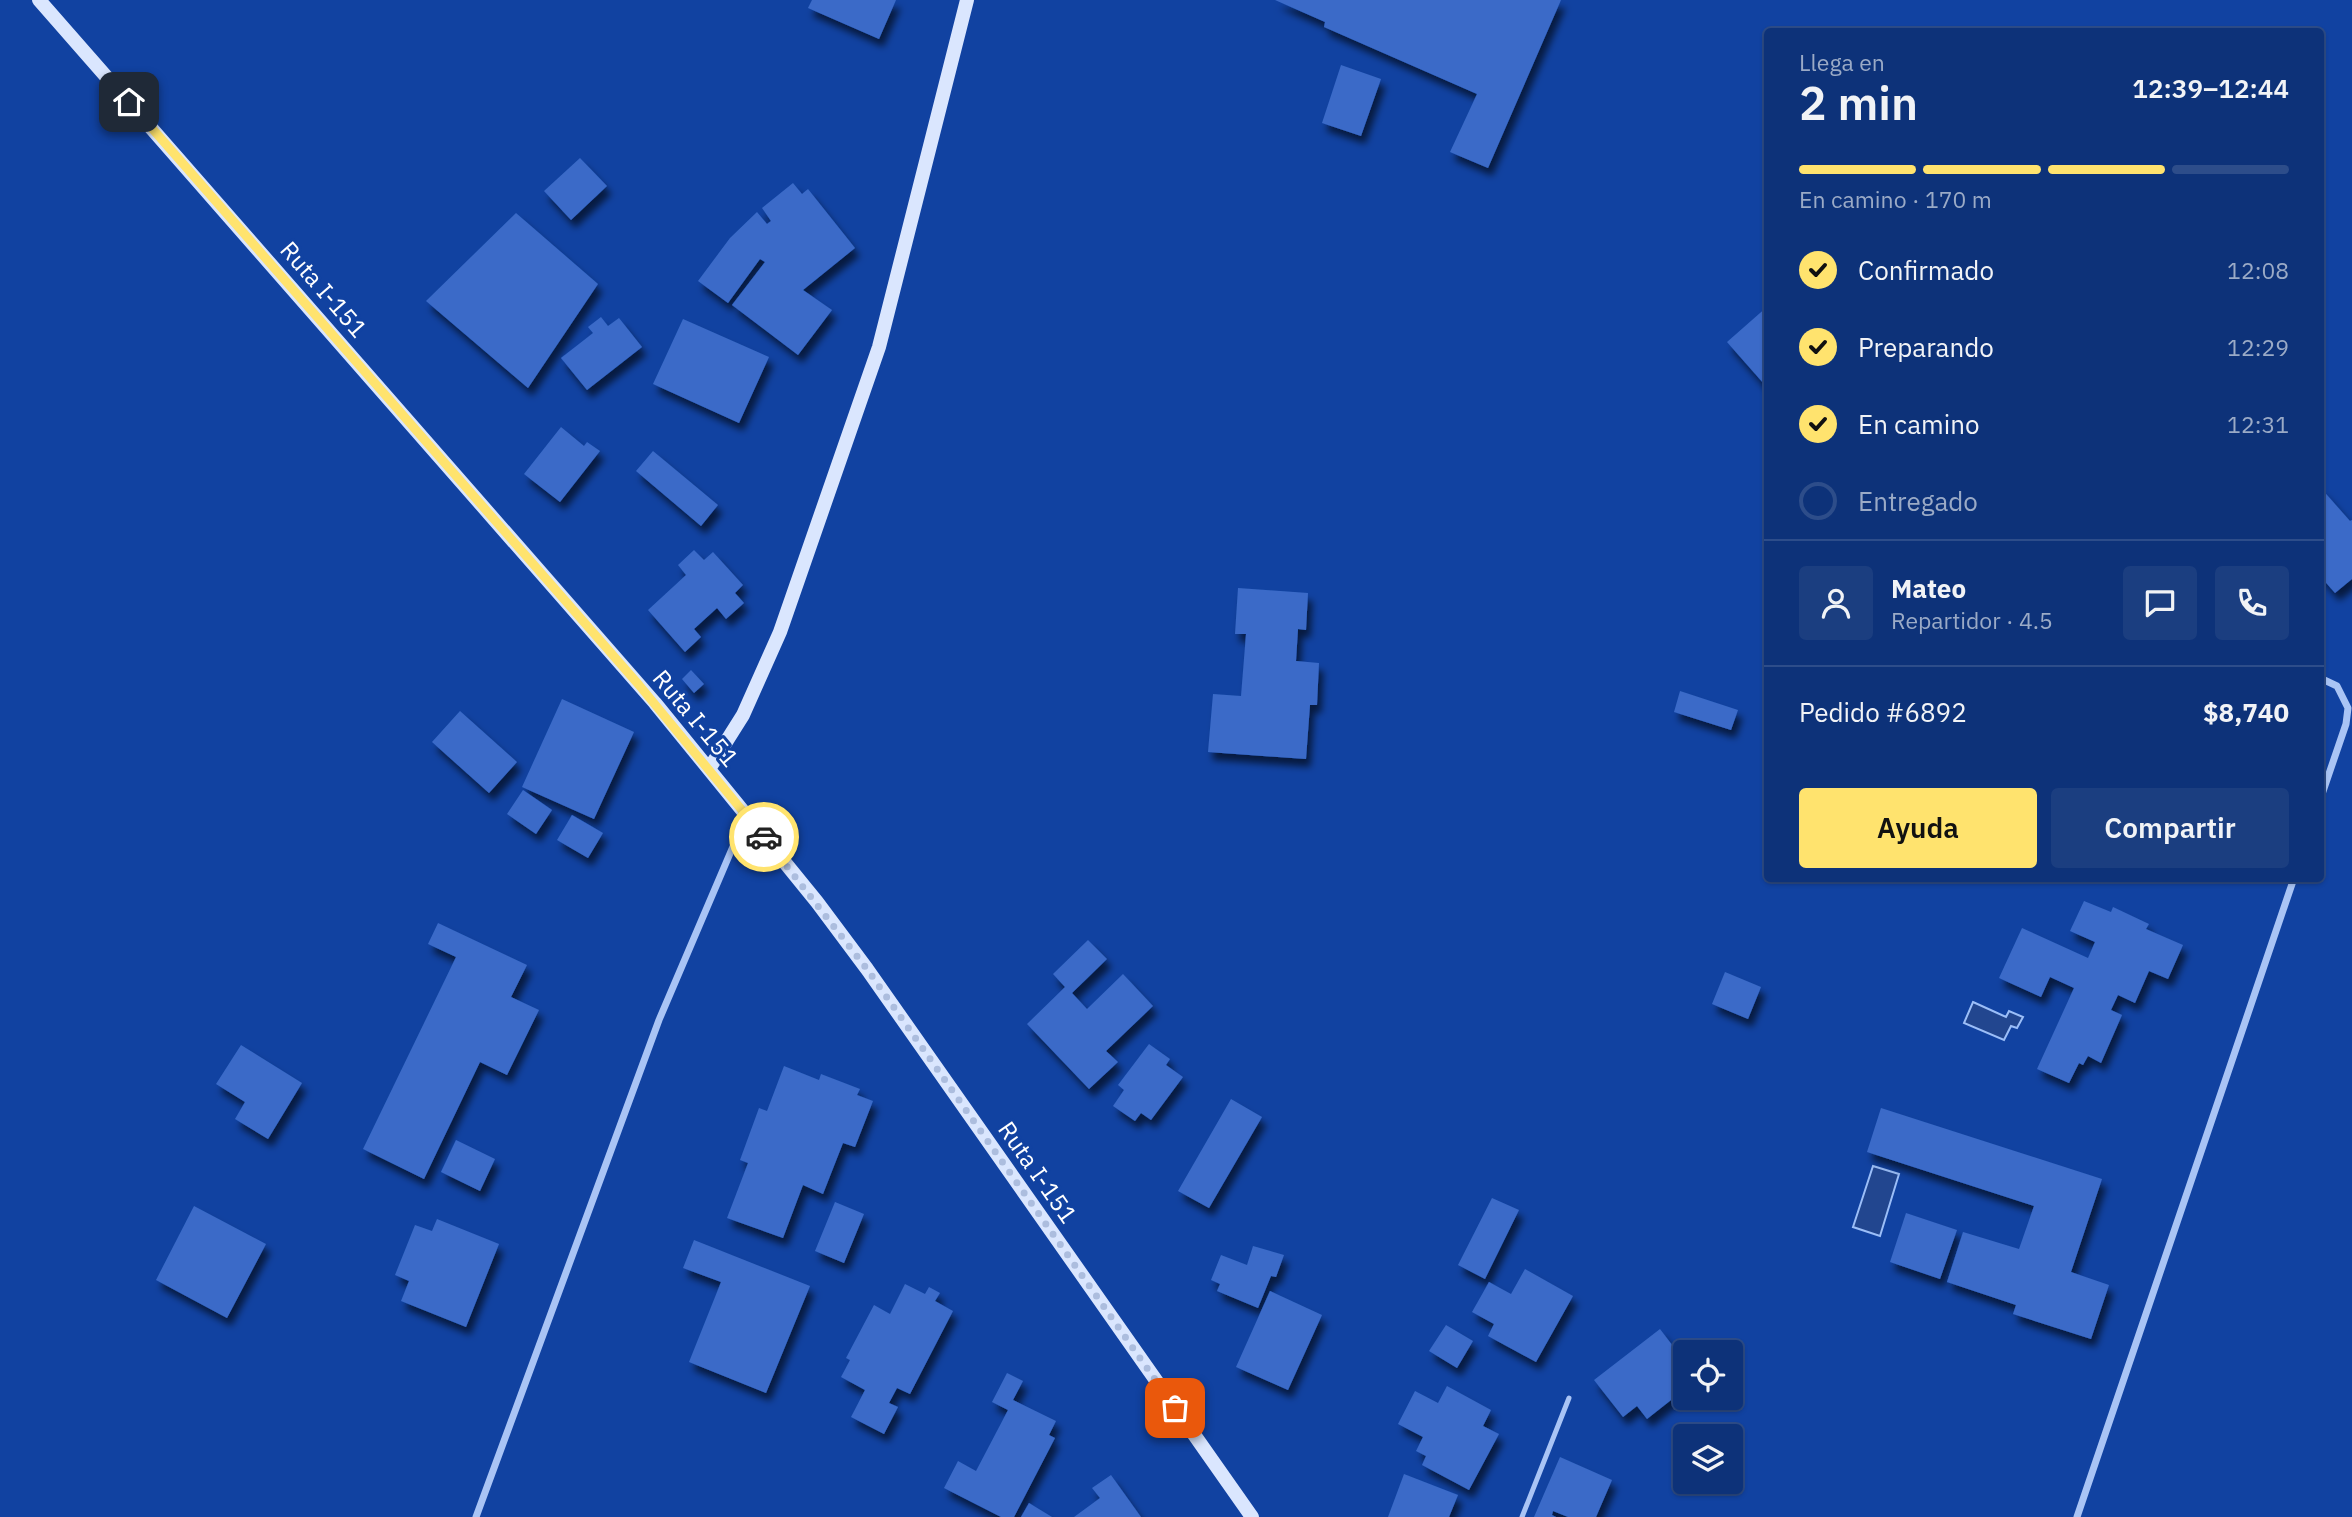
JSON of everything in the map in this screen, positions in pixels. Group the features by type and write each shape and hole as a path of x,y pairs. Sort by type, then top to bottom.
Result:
{"street":[{"name":"Ruta I-151","path":"39,0 576,611 817,902 867,969 1252,1517"},
{"path":"709,769 743,715 780,632 879,346 967,0"},
{"path":"2324,680 2337,685 2348,708 2346,724 2324,788"},
{"path":"476,1517 654,1032 747,816"},
{"path":"2077,1517 2293,882"}],"lane":[{"path":"1522,1517 1569,1398"}],"water":[{"path":"1973,1002 2006,1017 2009,1011 2023,1017 2017,1028 2011,1026 2004,1040 1964,1023"},
{"path":"1873,1166 1899,1174 1880,1236 1853,1227"}],"building":[{"path":"812,0 896,0 879,39 808,8"},
{"path":"1275,0 1561,0 1488,168 1450,152 1477,94 1324,27 1325,22"},
{"path":"1341,65 1381,79 1361,136 1322,123"},
{"path":"580,158 607,186 571,220 544,191"},
{"path":"793,183 802,194 808,189 855,248 803,290 832,310 798,355 732,305 765,262 760,259 728,303 698,281 730,238 757,212 767,224 771,221 762,208"},
{"path":"516,213 598,284 528,388 426,301"},
{"path":"1764,310 1764,384 1727,342"},
{"path":"601,317 608,326 619,318 642,347 587,390 561,358 593,333 588,327"},
{"path":"683,319 769,357 739,423 653,384"},
{"path":"561,427 584,446 587,442 600,451 560,502 524,474"},
{"path":"653,451 718,505 701,526 636,471"},
{"path":"2324,492 2350,521 2352,520 2352,579 2335,593 2324,581"},
{"path":"694,550 704,560 713,552 743,585 735,593 744,603 726,619 717,608 694,629 701,637 685,652 648,610 686,575 678,565"},
{"path":"1238,588 1308,593 1306,630 1298,629 1296,661 1319,663 1317,705 1310,705 1306,759 1208,752 1213,694 1241,696 1246,634 1235,634"},
{"path":"691,670 704,684 694,693 682,679"},
{"path":"1680,691 1738,710 1731,730 1674,712"},
{"path":"562,699 634,732 594,819 522,787"},
{"path":"460,711 517,762 489,793 432,742"},
{"path":"523,790 552,810 536,834 507,814"},
{"path":"572,815 603,833 588,858 557,840"},
{"path":"2084,901 2111,912 2113,907 2149,924 2146,929 2183,945 2168,979 2149,971 2135,1003 2118,995 2111,1010 2122,1015 2101,1063 2088,1056 2083,1065 2079,1063 2069,1083 2037,1069 2074,988 2050,977 2041,997 1999,978 2022,928 2088,958 2095,942 2070,931"},
{"path":"438,923 527,965 511,997 539,1010 507,1075 480,1062 424,1179 363,1149 456,957 428,944"},
{"path":"1088,940 1107,959 1072,993 1087,1009 1123,974 1153,1006 1106,1051 1118,1062 1089,1089 1027,1024 1065,987 1053,974"},
{"path":"1725,972 1761,987 1748,1019 1712,1004"},
{"path":"1149,1044 1170,1059 1166,1065 1183,1077 1151,1120 1141,1113 1135,1121 1113,1106 1124,1090 1118,1085"},
{"path":"241,1045 302,1083 268,1139 235,1119 245,1102 216,1084"},
{"path":"784,1066 819,1080 821,1074 860,1089 857,1095 873,1101 855,1147 843,1143 823,1194 803,1185 783,1238 727,1218 748,1163 740,1160 759,1108 767,1111"},
{"path":"1231,1099 1262,1117 1209,1208 1178,1191"},
{"path":"1881,1108 2102,1179 2071,1272 2109,1285 2091,1339 2013,1314 2016,1305 1947,1282 1963,1232 2019,1249 2034,1206 1867,1152"},
{"path":"456,1140 495,1159 480,1191 441,1172"},
{"path":"1492,1198 1519,1210 1485,1279 1458,1265"},
{"path":"835,1202 864,1214 844,1263 815,1251"},
{"path":"194,1206 266,1244 227,1318 156,1280"},
{"path":"1906,1213 1957,1230 1940,1279 1890,1262"},
{"path":"437,1219 499,1244 466,1327 401,1301 409,1281 395,1275 415,1225 432,1231"},
{"path":"694,1240 810,1286 766,1393 689,1362 721,1282 683,1268"},
{"path":"1253,1246 1284,1255 1276,1277 1271,1276 1258,1308 1217,1291 1220,1284 1211,1280 1221,1255 1247,1265"},
{"path":"1525,1269 1573,1296 1536,1362 1488,1336 1494,1324 1472,1312 1489,1282 1511,1294"},
{"path":"905,1284 925,1294 929,1287 940,1293 935,1301 953,1311 910,1394 897,1388 889,1403 898,1407 884,1434 851,1417 865,1390 841,1377 850,1360 846,1358 874,1305 890,1314"},
{"path":"1270,1291 1322,1315 1288,1390 1236,1367"},
{"path":"1446,1325 1473,1341 1457,1368 1429,1351"},
{"path":"1660,1329 1673,1346 1673,1398 1647,1419 1637,1406 1623,1417 1594,1380"},
{"path":"1007,1373 1023,1381 1013,1400 1056,1421 1049,1435 1055,1438 1014,1517 1001,1517 944,1488 958,1461 976,1471 1008,1410 992,1402"},
{"path":"1447,1386 1491,1410 1483,1426 1499,1434 1469,1490 1422,1465 1426,1456 1416,1451 1423,1437 1398,1424 1415,1391 1438,1403"},
{"path":"1560,1457 1612,1480 1596,1517 1568,1517 1553,1511 1552,1515 1556,1517 1534,1517"},
{"path":"1404,1474 1458,1495 1449,1517 1388,1517"},
{"path":"1111,1475 1141,1517 1074,1517 1100,1498 1092,1488"},
{"path":"1029,1503 1052,1517 1021,1517"}],"way so far":[{"path":"764,837 867,969 1175,1408"}],"route":[{"path":"129,102 655,703 764,837"}]}
